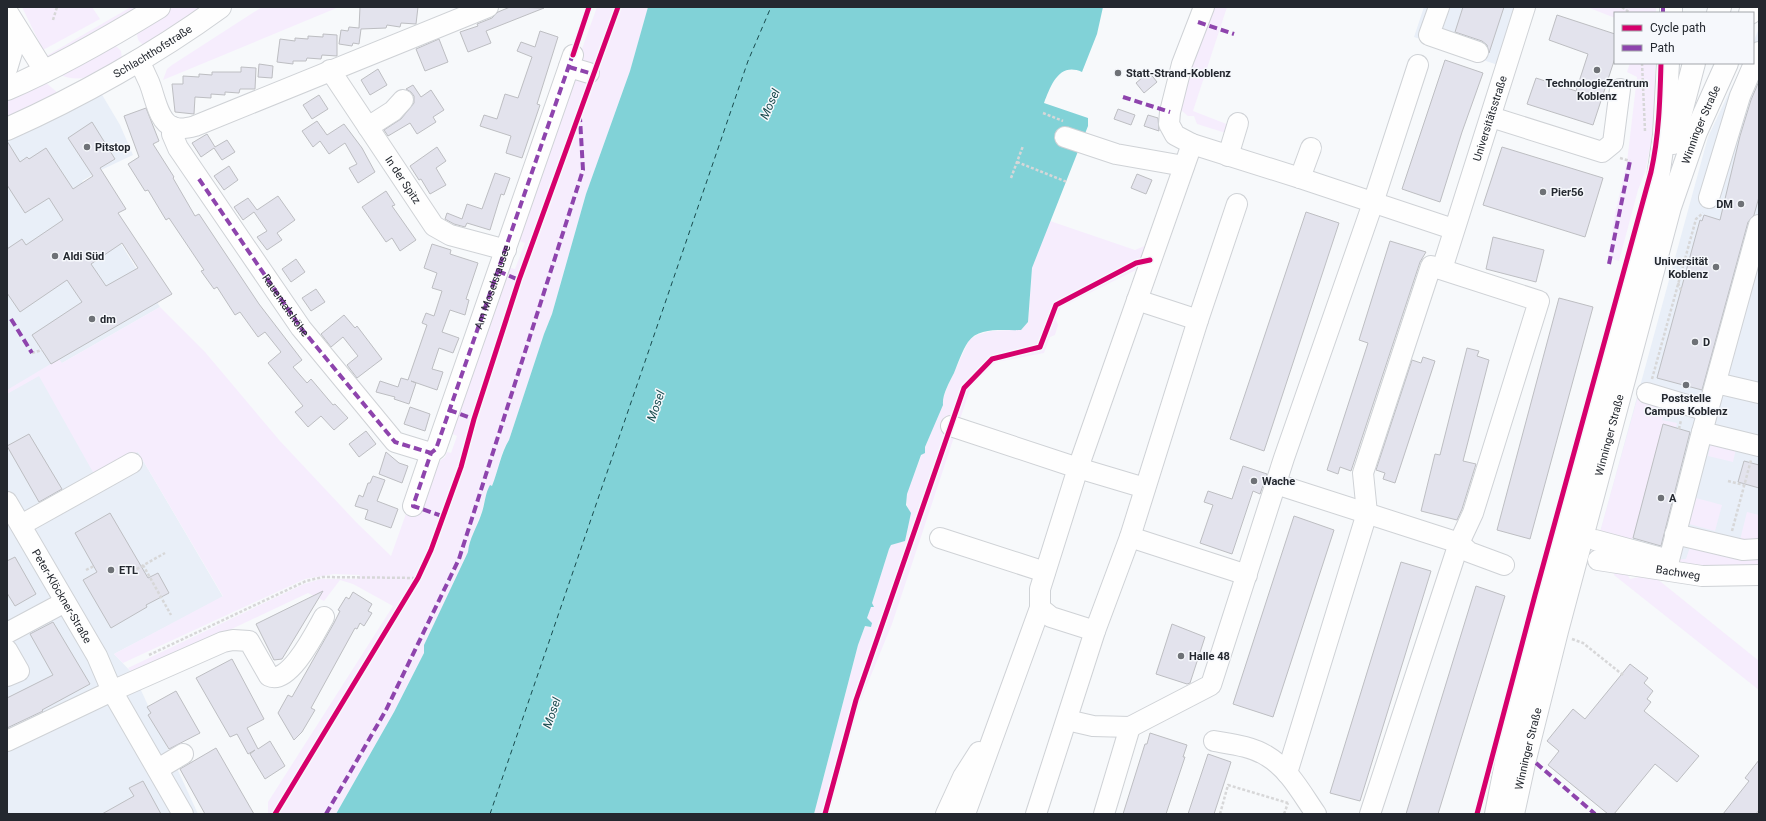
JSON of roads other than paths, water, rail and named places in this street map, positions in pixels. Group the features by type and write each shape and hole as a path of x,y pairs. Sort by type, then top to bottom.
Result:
{"main road":[{"path":"7,89 45,72 159,7"},
{"name":"Schlachthofstraße","path":"7,128 81,91 138,60 220,7"},
{"path":"121,30 138,60"},
{"name":"Winninger Straße","path":"1513,814 1524,759 1653,265 1665,192 1664,135 1668,64"},
{"path":"1665,192 1677,133 1694,64"},
{"path":"1665,192 1682,148 1706,64"},
{"name":"Winninger Straße","path":"1496,814 1507,758 1533,654 1665,192 1696,132 1727,64"},
{"path":"45,72 54,82 67,88 81,91"}],"street":[{"path":"173,127 179,129 195,126 488,7"},
{"path":"1439,7 1430,35 1478,52"},
{"name":"Universitätsstraße","path":"1442,269 1453,229 1526,7"},
{"path":"1198,11 1182,64 1170,112 1169,124 1174,135 1192,144 1453,229"},
{"path":"7,69 13,49 13,34 8,13"},
{"path":"8,13 45,72"},
{"path":"1754,64 1759,52"},
{"name":"Rauentalshöhe","path":"138,60 149,82 162,115 167,124 173,127 172,134 178,148 301,328 395,442 431,453"},
{"name":"Am Moselstausee","path":"413,506 431,453 436,449 571,61 589,73"},
{"path":"1709,198 1740,96 1754,64"},
{"path":"1067,720 1093,726 1130,728 1211,684 1276,484 1373,203 1394,165 1417,95 1418,66"},
{"name":"In der Spitz","path":"330,70 434,226 450,235 506,250"},
{"path":"1491,117 1602,152 1613,143 1620,89"},
{"path":"368,127 393,111 403,100"},
{"path":"1228,156 1238,123"},
{"path":"1065,137 1116,154 1184,166"},
{"path":"965,814 1040,608 1040,589 1078,468 1192,144"},
{"path":"1300,178 1311,148"},
{"path":"1036,814 1095,630 1130,537 1198,320 1237,204"},
{"path":"1595,540 1669,560 1707,412 1756,249 1759,225"},
{"path":"1287,773 1367,513 1363,473 1431,266 1538,301 1474,513 1458,543 1370,814"},
{"path":"1137,300 1198,320"},
{"path":"1716,382 1759,393"},
{"path":"1647,394 1707,412"},
{"path":"951,426 1078,468 1146,488"},
{"path":"1702,432 1757,445"},
{"path":"12,514 132,463"},
{"path":"1276,484 1458,543 1469,552 1504,565"},
{"name":"Peter-Klöckner-Straße","path":"12,514 65,602 103,652 112,691 183,814"},
{"path":"1675,534 1743,550 1759,549"},
{"path":"1130,537 1247,575"},
{"path":"940,538 1045,572"},
{"name":"Bachweg","path":"1598,560 1702,576 1759,575"},
{"path":"7,633 65,602"},
{"path":"1040,608 1051,616 1095,630"},
{"path":"7,741 112,691 223,642 233,640 248,641 269,676 275,678 286,672 301,655 324,617"},
{"path":"7,650 19,671 7,676"},
{"path":"946,814 964,777 1001,717"},
{"path":"1104,814 1130,728"},
{"path":"1214,741 1243,746 1267,756 1287,773 1316,814"},
{"path":"158,769 183,754"}],"water":[{"name":"Mosel","path":"648,7 1103,7 1097,34 1082,72 1067,70 1057,77 1044,103 1088,118 1088,126 1032,268 1028,322 1021,330 985,331 973,337 964,349 946,389 943,405 925,447 925,453 921,455 907,494 906,505 911,513 905,541 891,545 889,549 872,603 874,607 871,607 867,618 872,623 871,627 865,626 858,645 814,814 336,814 394,712 424,653 424,645 468,552 471,538 479,520 487,492 490,485 492,486 509,440 552,314 586,194 630,71"}],"place":[{"name":"TechnologieZentrum Koblenz","path":"1597,70"},
{"name":"Statt-Strand-Koblenz","path":"1118,73"},
{"name":"Pitstop","path":"87,147"},
{"name":"Pier56","path":"1543,192"},
{"name":"DM","path":"1741,204"},
{"name":"Aldi Süd","path":"55,256"},
{"name":"Universität Koblenz","path":"1716,267"},
{"name":"dm","path":"92,319"},
{"name":"D","path":"1695,342"},
{"name":"Poststelle Campus Koblenz","path":"1686,385"},
{"name":"Wache","path":"1254,481"},
{"name":"A","path":"1661,498"},
{"name":"ETL","path":"111,570"},
{"name":"Halle 48","path":"1181,656"}]}
